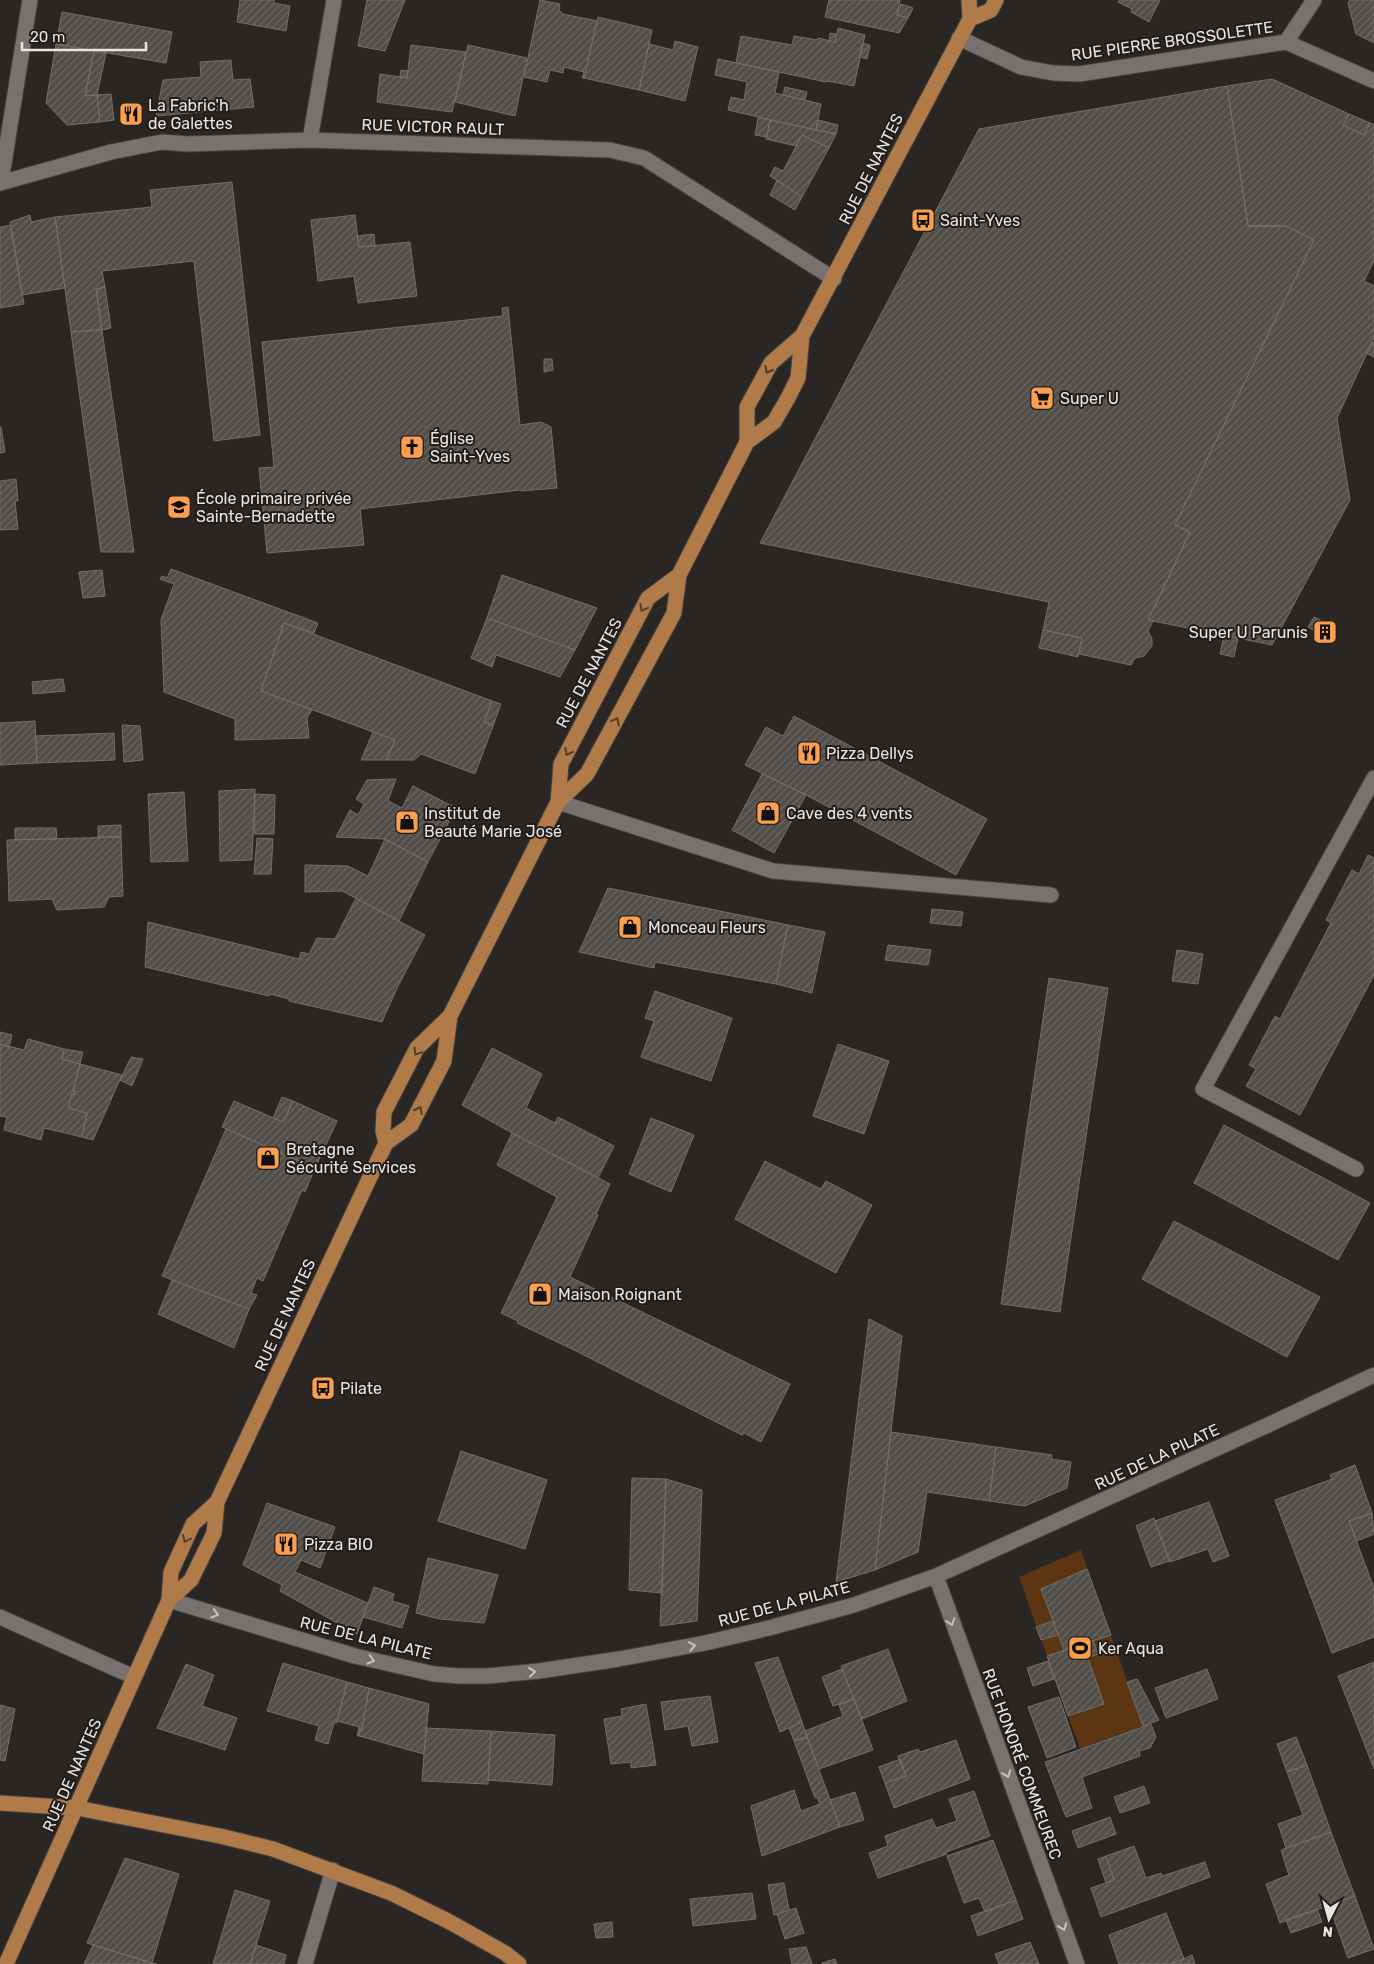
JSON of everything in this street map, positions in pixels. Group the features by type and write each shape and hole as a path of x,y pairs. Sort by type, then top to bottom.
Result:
{"main road":[{"path":"969,0 970,19 990,10 996,0"},
{"name":"RUE DE NANTES","path":"386,1143 383,1131 384,1112 417,1048 450,1016 558,802 588,774 674,613 678,575 747,442 748,407 752,399 771,363 802,336 834,279 970,19"},
{"name":"RUE DE NANTES","path":"747,442 774,422 788,398 798,378 802,336"},
{"name":"RUE DE NANTES","path":"558,802 561,764 648,598 678,575"},
{"name":"RUE DE NANTES","path":"169,1600 190,1580 214,1533 217,1502 386,1143 412,1126 444,1061 450,1016"},
{"name":"RUE DE NANTES","path":"6,1964 169,1600 171,1572 193,1524 217,1502"},
{"path":"0,1802 77,1808 220,1836 273,1849 391,1893 448,1921 505,1953 519,1964"}],"street":[{"path":"1,182 30,0"},
{"path":"310,140 334,0"},
{"name":"RUE PIERRE BROSSOLETTE","path":"959,38 1022,67 1053,73 1079,74 1286,42 1314,0"},
{"path":"1286,42 1374,81"},
{"name":"RUE VICTOR RAULT","path":"1,182 111,152 162,142 216,144 310,140 610,150 644,158 834,279"},
{"path":"1356,1169 1203,1090 1374,778"},
{"path":"558,802 773,870 1051,895"},
{"name":"RUE DE LA PILATE","path":"169,1600 355,1656 403,1668 459,1676 488,1676 620,1660 705,1643 854,1605 936,1576 1232,1442 1374,1375"},
{"name":"RUE HONORÉ COMMEUREC","path":"936,1576 1077,1964"},
{"path":"0,1617 134,1677"},
{"path":"305,1964 333,1870"}],"shaded area":[{"name":"Ker Aqua","path":"1081,1550 1143,1726 1080,1749 1019,1577"}],"building":[{"path":"240,0 274,0 274,3 290,6 286,31 237,22"},
{"path":"367,0 405,0 385,51 358,46"},
{"path":"540,0 560,4 559,10 563,14 597,21 584,78 582,78 584,72 564,67 563,73 550,70 547,82 524,77"},
{"path":"829,0 900,0 897,15 908,18 899,33 825,17"},
{"path":"1119,0 1160,0 1149,22 1131,12 1132,9 1118,2"},
{"path":"1350,0 1374,0 1374,43 1356,34 1348,3"},
{"path":"901,4 913,8 908,18 897,15"},
{"path":"62,12 172,32 166,63 56,44"},
{"path":"598,17 652,30 639,90 584,78"},
{"path":"838,28 865,35 854,86 736,63 741,36 792,45 794,36 835,42"},
{"path":"830,33 836,34 835,42 829,41"},
{"path":"675,41 698,47 685,101 639,90 649,44 673,50"},
{"path":"862,43 870,45 867,59 860,57"},
{"path":"56,44 94,51 85,96 97,95 100,122 67,125 46,103"},
{"path":"411,45 466,52 452,112 377,102 380,74 407,78"},
{"path":"468,45 527,58 515,116 455,102"},
{"path":"94,51 106,53 97,95 85,96"},
{"path":"718,59 779,72 775,93 821,104 816,130 728,110 731,97 744,100 747,82 715,75"},
{"path":"231,60 233,80 250,79 254,107 156,116 163,80 201,77 200,62"},
{"path":"401,70 408,71 407,78 400,77"},
{"path":"1272,79 1349,114 1343,125 1364,135 1370,123 1374,125 1374,261 1364,281 1374,286 1374,338 1337,418 1350,500 1272,645 1148,620 1190,532 1175,525 1314,240 1286,226 1248,226 1227,86"},
{"path":"1227,86 1248,226 1286,226 1314,240 1175,525 1190,532 1148,620 1153,621 1148,631 1152,639 1152,646 1144,656 1135,658 1131,665 1079,654 1082,638 1043,630 1049,602 760,543 979,129"},
{"path":"785,87 807,92 805,100 783,95"},
{"path":"111,94 114,120 100,122 97,95"},
{"path":"1349,114 1370,123 1364,135 1343,125"},
{"path":"758,118 770,120 767,137 755,135"},
{"path":"770,120 836,134 829,148 802,135 796,146 766,139"},
{"path":"818,120 838,125 836,134 816,130"},
{"path":"802,135 829,148 802,197 770,176 775,167 783,171"},
{"path":"777,180 802,197 795,210 770,195"},
{"path":"232,182 260,435 214,441 194,261 102,271 105,287 96,289 102,330 71,332 55,217 152,207 150,190"},
{"path":"30,215 31,222 55,217 65,288 22,295 10,222"},
{"path":"355,215 359,247 410,242 417,296 358,303 354,276 318,281 311,220"},
{"path":"11,225 24,304 0,308 0,227"},
{"path":"374,234 375,246 359,247 357,236"},
{"path":"105,287 111,328 102,330 96,289"},
{"name":"Église Saint-Yves","path":"508,307 520,425 541,422 551,427 557,488 520,490 360,509 364,545 267,553 259,468 274,467 262,342 503,316 502,308"},
{"path":"102,330 134,552 101,552 71,332"},
{"path":"1372,342 1374,343 1374,357 1366,353"},
{"path":"544,359 552,359 553,370 544,372"},
{"path":"0,427 5,452 0,453"},
{"path":"16,479 18,501 15,501 18,529 0,530 0,481"},
{"path":"171,569 318,623 314,633 284,623 261,691 312,710 307,718 309,738 235,740 235,719 164,692 161,620 174,584 160,579 162,576 167,578"},
{"path":"102,570 105,596 83,598 79,572"},
{"path":"502,575 597,608 575,650 487,618"},
{"name":"Super U Parunis","path":"1314,617 1334,627 1328,638 1308,627"},
{"path":"487,618 575,650 560,677 496,655 492,667 471,658"},
{"path":"284,623 492,701 484,722 493,726 475,774 421,754 414,760 386,760 395,740 261,691"},
{"path":"1043,630 1082,638 1078,657 1039,648"},
{"path":"1224,635 1238,638 1234,657 1220,654"},
{"path":"63,679 65,691 33,694 32,682"},
{"path":"492,701 501,704 493,726 484,722"},
{"path":"794,716 987,819 956,875 806,795 745,765 766,727 783,736"},
{"path":"35,721 37,763 0,765 0,723"},
{"path":"122,725 140,726 143,760 124,762"},
{"path":"373,732 395,740 386,760 361,760"},
{"path":"114,733 115,760 37,763 36,736"},
{"name":"Cave des 4 vents","path":"762,774 806,795 774,853 732,830"},
{"path":"396,779 388,801 402,808 413,786 456,808 428,862 385,839 336,837 350,810 358,815 364,804 356,799 367,780"},
{"path":"255,789 252,860 220,861 219,791"},
{"path":"184,792 188,861 151,862 148,794"},
{"path":"255,794 275,795 274,834 254,834"},
{"path":"121,825 121,837 98,837 98,826"},
{"path":"15,828 56,828 57,839 15,840"},
{"path":"121,837 123,896 109,897 104,907 57,910 52,899 9,901 7,840"},
{"path":"257,838 273,839 271,874 254,874"},
{"path":"385,839 428,862 399,921 342,891 305,892 305,865 348,866 368,876"},
{"path":"1368,855 1374,858 1374,975 1300,1115 1246,1086 1256,1069 1249,1065 1275,1016 1280,1019 1331,923 1326,920 1352,870 1359,874"},
{"path":"608,888 788,925 776,984 655,962 654,968 579,952"},
{"path":"356,898 425,935 398,986 382,1022 289,1001 289,999 270,994 269,996 145,967 148,922 299,959 301,952 309,954 317,938 335,939"},
{"path":"932,909 963,912 961,926 930,923"},
{"path":"788,925 825,932 812,993 776,984"},
{"path":"888,945 931,950 928,965 885,960"},
{"path":"1177,950 1203,954 1198,984 1172,981"},
{"path":"1049,978 1108,988 1060,1312 1001,1304"},
{"path":"655,991 732,1018 711,1081 641,1057 654,1021 645,1018"},
{"path":"0,1032 12,1035 9,1047 0,1044"},
{"path":"28,1039 64,1049 62,1059 80,1064 73,1091 75,1091 74,1095 72,1094 68,1108 87,1113 82,1137 44,1128 41,1140 4,1130 7,1117 0,1116 0,1044 24,1050"},
{"path":"838,1044 889,1061 864,1134 813,1116"},
{"path":"492,1048 542,1074 526,1108 555,1123 558,1117 614,1146 598,1178 462,1105"},
{"path":"64,1049 83,1052 80,1064 62,1059"},
{"path":"131,1057 143,1059 132,1086 120,1080"},
{"path":"80,1064 122,1075 93,1140 82,1137 87,1113 68,1108 72,1094 74,1095 75,1091 73,1091"},
{"path":"282,1097 293,1101 283,1122 273,1118"},
{"path":"234,1101 283,1122 293,1101 337,1121 315,1168 222,1127"},
{"path":"651,1118 694,1135 671,1192 629,1174"},
{"path":"1224,1125 1370,1203 1338,1260 1194,1183"},
{"path":"226,1129 315,1168 305,1192 302,1190 263,1281 257,1278 251,1293 257,1295 249,1309 162,1276"},
{"path":"512,1133 610,1184 570,1277 790,1384 761,1442 744,1433 742,1435 517,1323 518,1321 501,1313 557,1197 497,1165"},
{"path":"765,1161 821,1189 826,1181 872,1205 836,1273 735,1219"},
{"path":"1174,1221 1320,1297 1287,1357 1142,1279"},
{"path":"172,1280 249,1309 234,1348 158,1314"},
{"path":"869,1319 902,1336 875,1570 836,1582"},
{"path":"891,1432 996,1447 989,1501 927,1492 918,1552 875,1570"},
{"path":"996,1447 1052,1455 1051,1459 1071,1462 1067,1488 1025,1506 989,1501"},
{"path":"461,1451 547,1480 525,1549 438,1521"},
{"path":"1355,1465 1372,1513 1349,1521 1374,1588 1374,1637 1332,1653 1275,1500 1332,1479 1330,1475"},
{"path":"632,1478 666,1479 662,1593 629,1590"},
{"path":"666,1479 702,1490 697,1621 660,1626"},
{"path":"1209,1502 1229,1556 1213,1562 1208,1549 1170,1562 1155,1521"},
{"path":"267,1503 335,1527 320,1568 301,1560 295,1572 368,1603 357,1634 280,1591 282,1585 243,1565"},
{"path":"1372,1513 1374,1534 1357,1541 1349,1521"},
{"path":"1154,1518 1169,1561 1151,1567 1136,1526"},
{"path":"428,1558 498,1575 484,1623 440,1619 416,1613"},
{"path":"1087,1569 1111,1635 1064,1650 1041,1589"},
{"path":"374,1587 394,1594 392,1601 409,1606 402,1628 363,1617"},
{"path":"1053,1621 1058,1635 1041,1640 1036,1627"},
{"path":"1093,1640 1098,1654 1087,1658 1083,1644"},
{"path":"1083,1644 1104,1704 1068,1716 1047,1656"},
{"path":"888,1649 907,1701 862,1719 841,1666"},
{"path":"778,1657 802,1722 780,1732 755,1663"},
{"path":"1048,1661 1054,1679 1033,1686 1027,1668"},
{"path":"1374,1662 1374,1769 1338,1676"},
{"path":"283,1663 347,1682 337,1723 334,1723 328,1744 315,1740 319,1726 267,1711"},
{"path":"186,1664 214,1675 202,1706 237,1718 225,1750 157,1728"},
{"path":"842,1669 854,1699 833,1706 822,1677"},
{"path":"1207,1669 1218,1699 1166,1718 1155,1688"},
{"path":"1137,1679 1159,1720 1143,1726 1127,1682"},
{"path":"347,1682 369,1688 362,1729 360,1729 359,1736 357,1736 359,1727 337,1721"},
{"path":"369,1688 429,1704 424,1754 359,1736 360,1729 362,1729"},
{"path":"710,1696 718,1742 692,1746 688,1726 665,1730 661,1702"},
{"path":"1059,1697 1076,1747 1047,1758 1028,1707"},
{"path":"854,1699 873,1750 819,1769 805,1731 843,1716 839,1705"},
{"path":"646,1704 656,1765 631,1768 631,1762 611,1764 604,1719 622,1716 621,1709"},
{"path":"0,1705 15,1709 5,1761 0,1760"},
{"path":"802,1722 807,1737 794,1741 789,1728"},
{"path":"1151,1724 1156,1737 1150,1748 1139,1751 1140,1756 1082,1777 1092,1808 1066,1817 1045,1762"},
{"path":"426,1728 491,1731 488,1784 422,1781"},
{"path":"491,1731 555,1735 552,1785 488,1780"},
{"path":"807,1737 840,1827 762,1856 751,1806 794,1790 801,1811 820,1804 817,1797 815,1798 794,1741"},
{"path":"1296,1737 1307,1765 1287,1772 1277,1744"},
{"path":"956,1740 970,1779 894,1808 885,1783 906,1776 898,1756 918,1749 920,1752"},
{"path":"900,1759 906,1776 885,1783 879,1767"},
{"path":"1307,1765 1331,1832 1286,1848 1278,1824 1303,1815 1287,1772"},
{"path":"1144,1786 1150,1803 1120,1813 1114,1797"},
{"path":"974,1791 990,1836 946,1852 947,1854 878,1878 869,1853 888,1846 885,1836 932,1819 936,1828 957,1821 949,1799"},
{"path":"855,1792 864,1820 840,1827 830,1800"},
{"path":"1110,1817 1116,1834 1078,1848 1072,1831"},
{"path":"1331,1832 1355,1896 1280,1923 1266,1884 1289,1875 1281,1850"},
{"path":"993,1840 1016,1900 985,1912 979,1898 964,1903 947,1856"},
{"path":"1134,1846 1146,1878 1161,1873 1162,1876 1205,1862 1210,1877 1101,1917 1091,1888 1114,1880 1106,1856"},
{"path":"1106,1856 1114,1880 1106,1883 1098,1859"},
{"path":"125,1858 179,1874 152,1963 87,1943"},
{"path":"784,1883 789,1910 774,1915 768,1885"},
{"path":"235,1890 270,1901 250,1964 213,1964"},
{"path":"752,1893 756,1919 693,1926 690,1899"},
{"path":"1355,1896 1374,1949 1348,1958 1329,1905"},
{"path":"1016,1900 1023,1919 978,1936 971,1916"},
{"path":"796,1908 804,1933 785,1939 777,1914"},
{"path":"1317,1909 1322,1922 1291,1933 1286,1920"},
{"path":"1166,1913 1184,1959 1170,1964 1119,1964 1109,1935"},
{"path":"612,1922 613,1937 596,1938 594,1924"},
{"path":"1030,1942 1039,1964 999,1964 995,1954"},
{"path":"93,1945 152,1963 157,1964 84,1964"},
{"path":"256,1945 286,1955 284,1964 250,1964"},
{"path":"806,1947 812,1964 792,1964 789,1949"},
{"path":"1192,1955 1195,1964 1170,1964 1184,1959"},
{"path":"835,1959 837,1964 822,1964 822,1963"}],"place":[{"name":"La Fabric'h de Galettes","path":"131,114"},
{"name":"Saint-Yves","path":"923,220"},
{"name":"Super U","path":"1042,398"},
{"name":"Église Saint-Yves","path":"412,447"},
{"name":"École primaire privée Sainte-Bernadette","path":"179,507"},
{"name":"Super U Parunis","path":"1325,632"},
{"name":"Pizza Dellys","path":"809,753"},
{"name":"Cave des 4 vents","path":"768,813"},
{"name":"Institut de Beauté Marie José","path":"407,822"},
{"name":"Monceau Fleurs","path":"630,927"},
{"name":"Bretagne Sécurité Services","path":"268,1158"},
{"name":"Maison Roignant","path":"540,1294"},
{"name":"Pilate","path":"323,1388"},
{"name":"Pizza BIO","path":"286,1544"},
{"name":"Ker Aqua","path":"1080,1648"}]}
